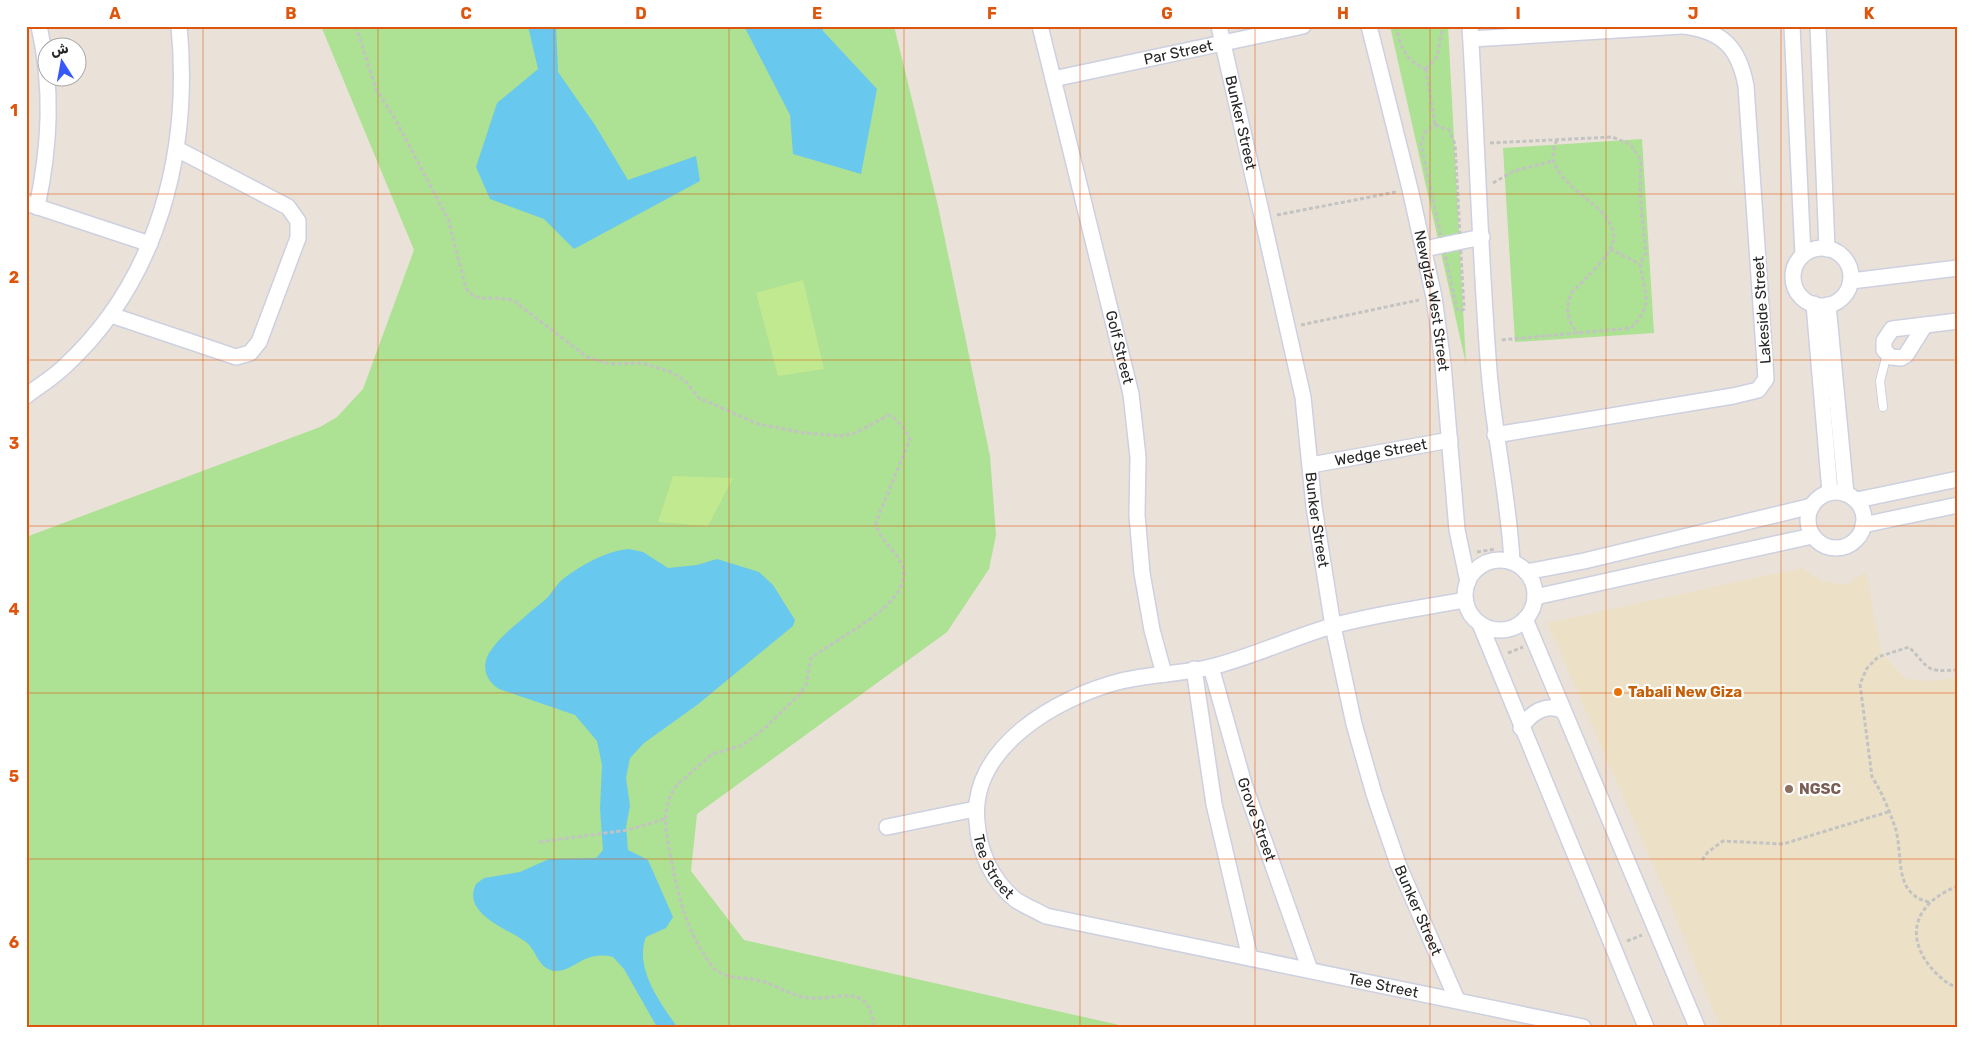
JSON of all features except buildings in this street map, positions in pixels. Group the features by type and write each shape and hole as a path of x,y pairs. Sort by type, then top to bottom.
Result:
{"street":[{"path":"39,26 45,51 49,122 46,162 32,205 150,244"},
{"path":"26,396 65,366 111,315 142,264 164,208 177,149 181,118 179,26"},
{"name":"Golf Street","path":"1040,26 1131,394 1138,458 1137,515 1142,573 1152,630 1164,674"},
{"name":"Bunker Street","path":"1219,26 1303,397 1314,507 1334,626 1354,724 1374,794 1398,864 1457,1000"},
{"name":"Par Street","path":"1053,79 1303,26"},
{"name":"Newgiza West Street","path":"1369,26 1410,189 1434,297 1458,530 1468,582"},
{"name":"Lakeside Street","path":"1471,33 1683,26 1702,28 1720,37 1734,50 1743,67 1748,105 1766,379 1758,390 1732,396 1495,435"},
{"path":"1792,26 1803,256"},
{"path":"1818,26 1827,248"},
{"path":"1471,33 1487,341 1495,435 1512,562"},
{"path":"111,315 236,357 250,352 259,342 298,238 298,221 288,206 177,149"},
{"path":"1424,249 1482,237"},
{"path":"1827,248 1835,251 1844,259 1850,268 1851,281 1843,297 1821,305 1801,296 1794,282 1795,267 1803,256 1814,249 1827,248"},
{"path":"1851,281 1958,268"},
{"path":"1821,305 1830,492"},
{"path":"1821,305 1851,497 1863,512 1863,525 1857,539 1847,546 1836,548 1825,545 1812,536 1808,522 1812,506 1820,497 1830,492 1851,497 1958,479"},
{"path":"1926,325 1906,355 1896,358 1887,354 1884,350 1884,341 1892,329 1958,320"},
{"name":"Wedge Street","path":"1311,465 1450,440"},
{"path":"1863,525 1958,505"},
{"path":"1526,572 1584,561 1812,506"},
{"path":"1536,598 1812,536"},
{"path":"1502,560 1512,562 1526,572 1534,584 1536,598 1530,614 1518,626 1504,630 1489,628 1473,618 1465,600 1468,582 1473,573 1486,564 1502,560"},
{"path":"1584,561 1589,585"},
{"name":"Tee Street","path":"1465,600 1334,626 1211,667 1121,681 1056,708 1028,725 1001,747 983,776 975,810 979,844 993,875 1016,900 1046,916 1583,1027"},
{"path":"1525,619 1654,930 1697,1027"},
{"path":"1480,624 1646,1027"},
{"name":"Grove Street","path":"1211,667 1244,784 1310,970"},
{"path":"1194,669 1214,804 1250,958"},
{"path":"1522,728 1527,718 1540,710 1556,707 1563,711"},
{"path":"887,827 975,810"}],"lane":[{"path":"1883,407 1880,381 1887,354"}],"path":[{"path":"356,26 376,88 394,117 448,219 466,288 471,296 479,299 502,297 514,301 587,357 610,364 642,363 671,372 685,381 698,398 758,424 805,433 841,436 855,433 888,415 897,419 904,427 910,440 876,522 877,529 900,560 903,569 903,580 891,599 875,618 811,658 806,685 799,695 766,728 743,745 712,754 682,780 672,791 664,819 681,909 692,935 714,969 723,974 758,980 787,992 810,998 854,995 866,1002 874,1027"},
{"path":"1395,26 1406,56 1417,66 1426,69"},
{"path":"1426,69 1437,57 1443,26"},
{"path":"1426,69 1435,125"},
{"path":"1435,125 1448,130 1455,144 1463,311 1457,309 1421,145 1424,133 1435,125"},
{"path":"1477,143 1612,137 1630,144 1637,152 1642,170 1640,195 1646,253 1640,264 1647,302 1639,321 1632,328 1487,341"},
{"path":"1557,139 1552,154 1553,161 1561,174 1609,221 1614,235 1610,249 1572,292 1568,300 1568,318 1578,333"},
{"path":"1479,190 1514,171 1553,161"},
{"path":"1262,218 1410,189"},
{"path":"1610,249 1640,264"},
{"path":"1288,328 1434,297"},
{"path":"1463,554 1511,546"},
{"path":"1494,659 1535,643"},
{"path":"1929,902 1918,900 1905,883 1900,870 1895,828 1880,789 1872,777 1860,684 1867,668 1878,657 1909,647 1924,665 1934,671 1958,670"},
{"path":"1702,860 1708,852 1723,841 1743,840 1760,845 1783,844 1888,812"},
{"path":"539,842 628,830 664,819"},
{"path":"1958,886 1929,902 1922,911 1916,929 1920,949 1939,976 1958,988"},
{"path":"1613,947 1654,930"}],"shaded area":[{"name":"NGSC","path":"1801,568 1824,581 1847,585 1866,571 1881,652 1905,679 1934,681 1958,677 1958,1027 1720,1027 1667,897 1547,623"}],"green space":[{"path":"321,26 894,26 938,206 990,456 996,535 989,569 947,632 697,814 691,871 744,940 1128,1027 26,1027 26,537 320,427 337,417 363,389 414,250"},
{"path":"1390,26 1448,26 1466,364"},
{"path":"1642,139 1654,333 1515,342 1503,148"},
{"path":"803,280 824,369 778,376 756,293"},
{"path":"673,476 733,478 708,526 658,522"}],"water":[{"path":"528,26 556,26 558,72 595,125 628,180 696,156 700,181 574,249 544,219 490,199 476,167 497,103 538,69"},
{"path":"744,26 822,26 823,31 877,89 861,174 793,154 790,115"},
{"path":"629,549 643,552 668,568 697,565 717,559 759,572 773,585 795,620 793,626 697,705 644,743 630,758 626,778 630,806 626,827 628,850 648,860 673,917 666,928 646,937 643,961 646,973 657,996 677,1027 657,1027 624,969 613,957 594,956 562,970 549,970 541,963 526,942 499,926 481,912 475,904 473,895 476,884 484,878 520,872 549,859 596,858 603,850 600,809 602,765 597,741 575,715 499,689 488,678 485,663 489,653 498,642 548,597 563,579 594,560 620,550"}],"place":[{"name":"Tabali New Giza","path":"1618,692"},
{"name":"NGSC","path":"1789,789"}]}
